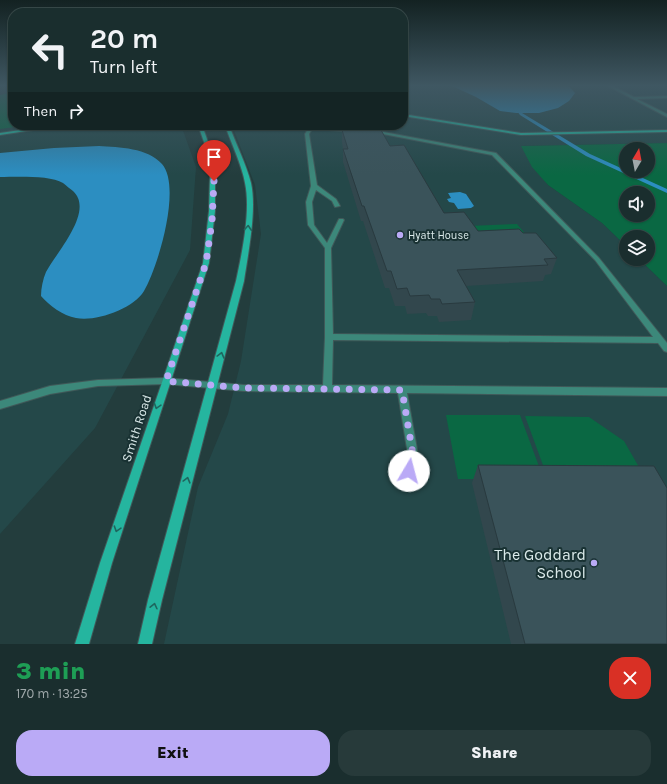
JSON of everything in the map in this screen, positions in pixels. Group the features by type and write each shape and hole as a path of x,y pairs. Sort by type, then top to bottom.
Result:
{"street":[{"path":"408,116 507,133 538,135 667,131"},
{"path":"0,134 28,130"},
{"name":"Smith Road","path":"82,644 108,556 206,263 212,221 214,181 201,130"},
{"path":"145,644 155,600 240,281 247,243 250,200 248,183 229,130"}],"lane":[{"path":"309,130 307,134 314,186 309,202 311,225 328,248"},
{"path":"351,130 378,132 494,154 597,259 667,349"},
{"path":"314,186 334,200 337,206"},
{"path":"327,389 329,337 328,248 341,220"},
{"path":"329,337 660,340"},
{"path":"0,405 50,390 77,386 98,383 166,381 244,388 667,392"},
{"path":"402,390 413,455 409,471"}],"shaded area":[{"path":"0,115 8,115 8,130 183,130 196,167 190,250 95,428 0,534"},
{"path":"408,115 667,115 667,143 619,142 619,144 521,146 548,185 602,223 619,239 619,266 646,266 667,286 667,644 164,644 198,487 228,414 241,361 261,234 255,185 234,130 408,130"}],"green space":[{"path":"0,115 8,115 8,128 0,129"},
{"path":"655,143 667,143 667,286 646,266 655,266 655,230 619,230 619,239 602,223 548,185 532,167 521,146 619,144 619,178 655,178"},
{"path":"517,224 527,236 476,239 468,226"},
{"path":"446,415 520,415 544,480 458,479"},
{"path":"525,416 589,417 624,441 647,481 548,479"}],"water":[{"path":"99,146 133,149 149,155 162,164 168,175 170,190 169,208 166,227 156,264 144,291 132,303 123,309 103,316 84,319 66,315 57,310 41,296 42,284 46,272 72,232 77,220 79,199 73,191 57,180 33,177 0,177 0,153"},
{"path":"460,192 466,194 474,206 471,208 458,209 454,203 449,202 447,199 451,198 448,193"}],"building":[{"name":"Hyatt House","path":"342,130 381,130 390,146 404,145 444,213 464,212 478,231 519,229 523,233 536,233 557,258 544,259 548,265 457,270 475,302 442,304 440,299 431,299 429,295 410,296 407,288 397,289 391,271 387,271 364,206 362,206 343,149 348,149"},
{"path":"478,465 654,466 667,488 667,644 525,644"}],"waterway":[{"path":"523,115 588,155 667,191"}],"place":[{"name":"Hyatt House","path":"400,235"},
{"name":"The Goddard School","path":"594,563"}],"route":[{"path":"214,181 212,221 206,263 166,381 244,388 402,390 413,455 409,471"}]}
